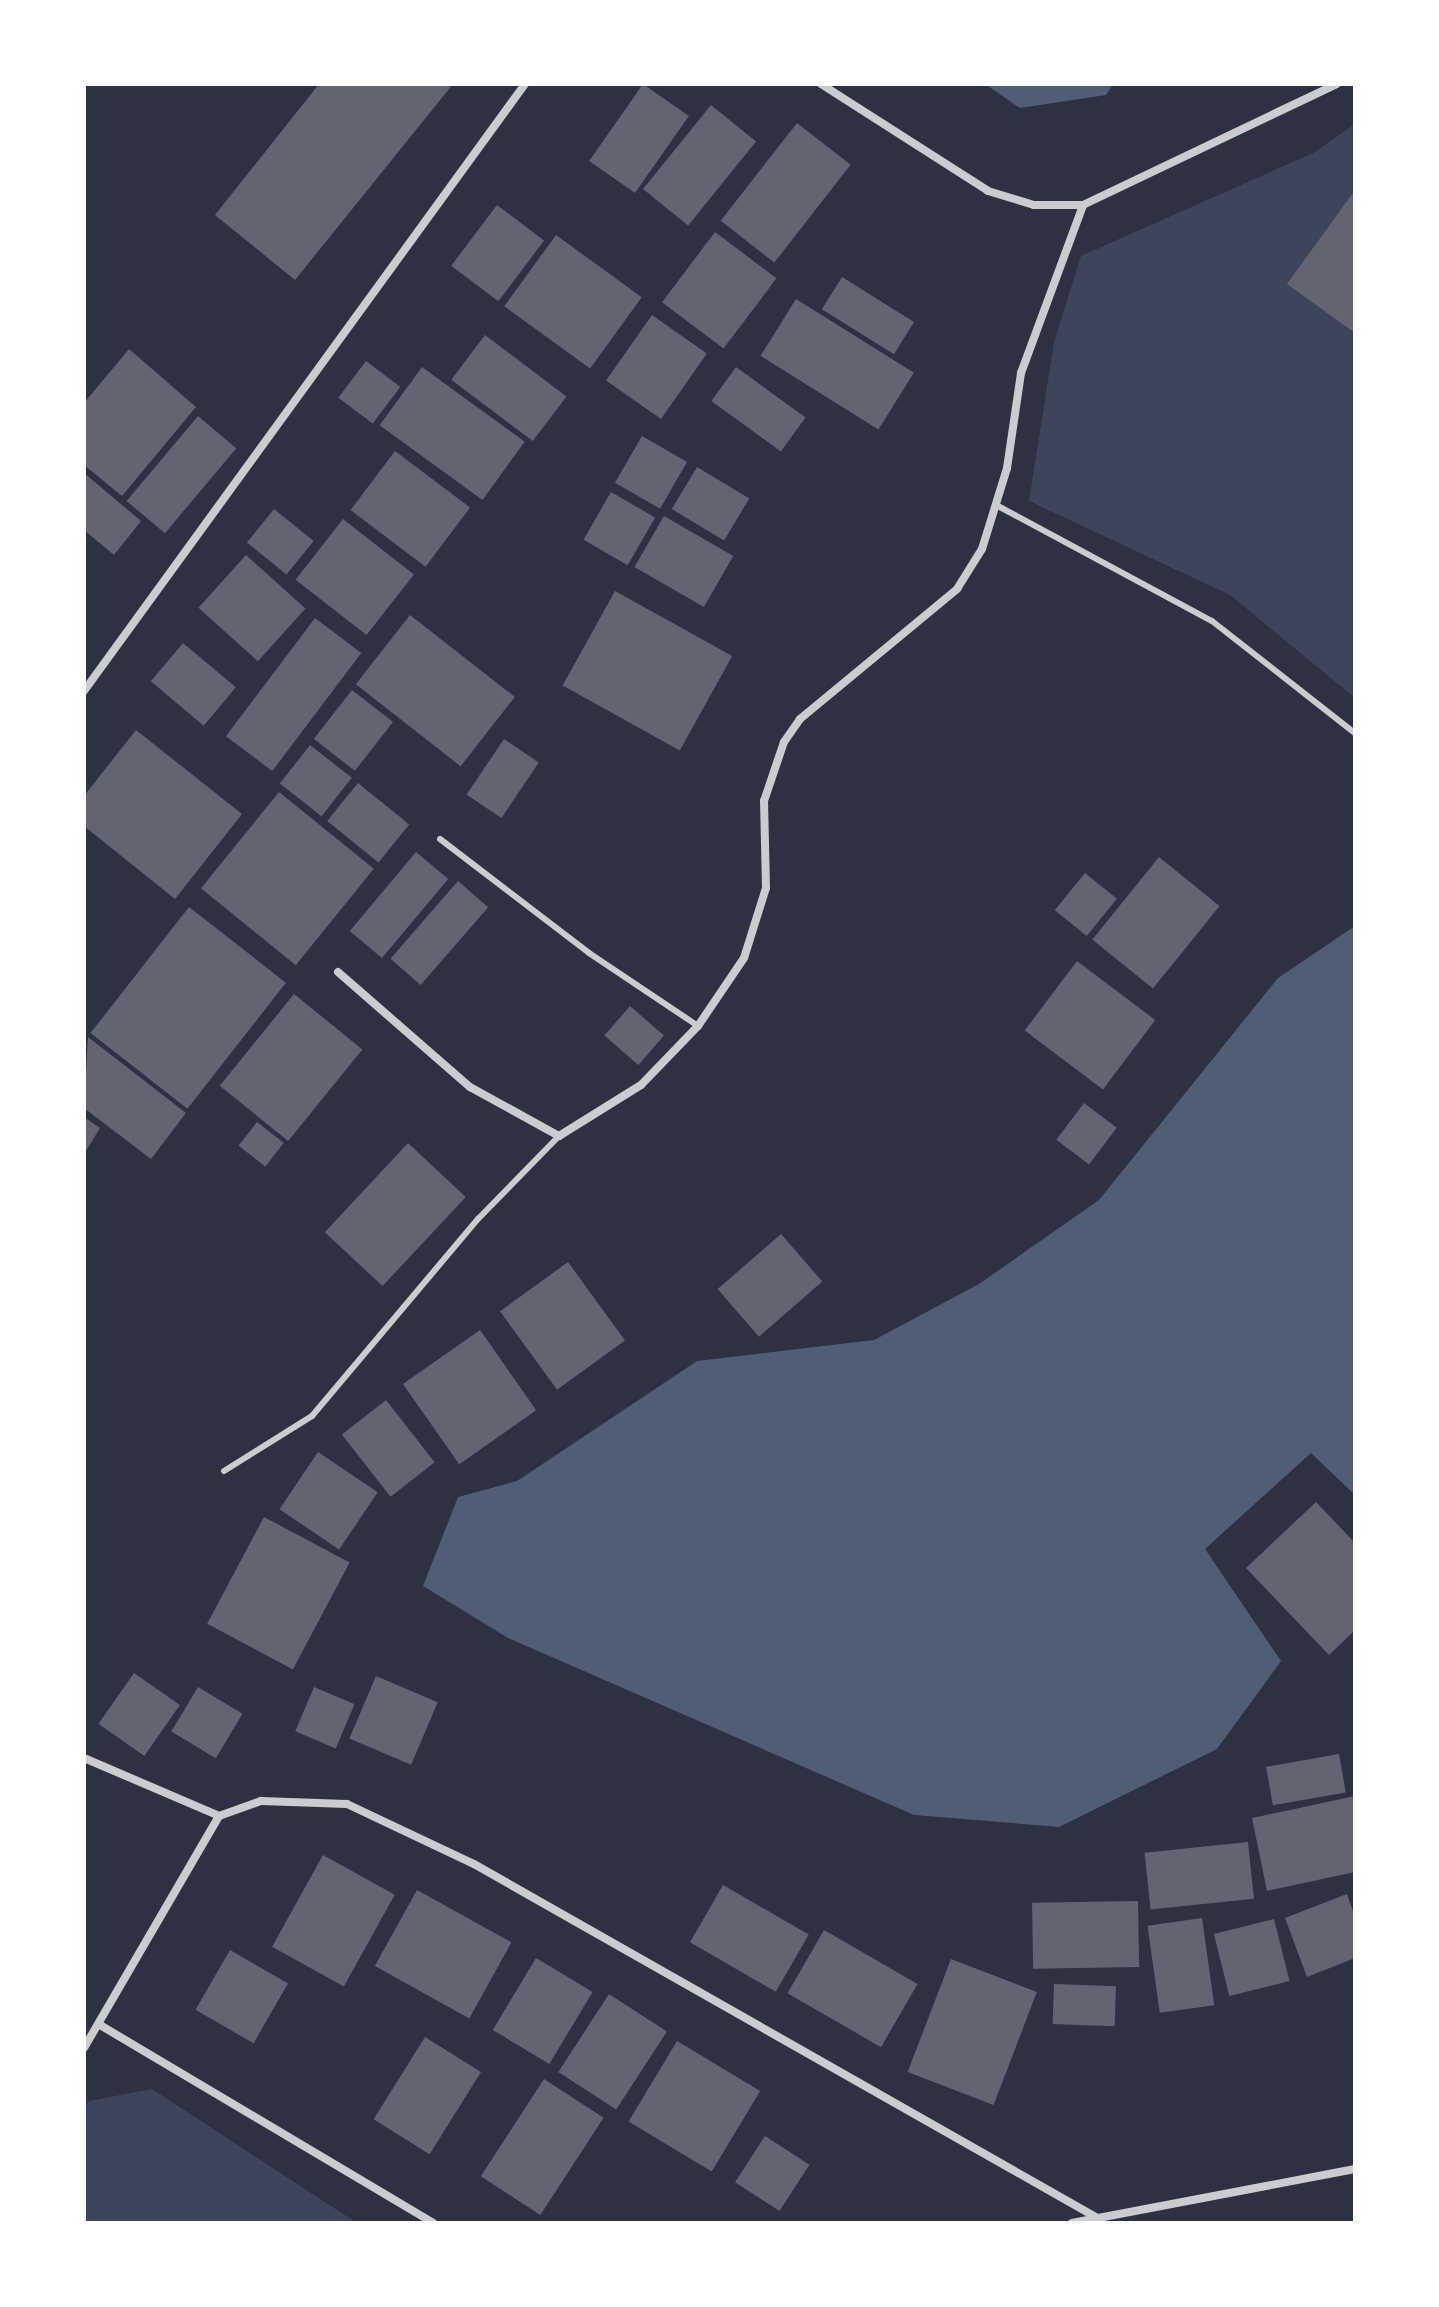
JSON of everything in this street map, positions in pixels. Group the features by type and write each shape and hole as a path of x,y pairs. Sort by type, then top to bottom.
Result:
{"street":[{"path":"84,691 525,84"},
{"path":"821,84 988,191 1034,205 1083,205 1337,84"},
{"path":"338,972 470,1087 559,1136 641,1085 698,1026 744,958 766,888 764,801 784,742 800,719 957,589 982,549 998,506 1021,373 1083,205"},
{"path":"84,1758 219,1816"},
{"path":"84,2048 219,1816 261,1801 347,1804 474,1864 1101,2220"},
{"path":"100,2025 434,2223"},
{"path":"1072,2223 1101,2220 1355,2169"}],"lane":[{"path":"998,506 1212,621 1355,733"},
{"path":"440,839 589,953 698,1026"},
{"path":"224,1471 312,1416 478,1219 559,1136"}],"shaded area":[{"path":"985,84 1113,84 1106,95 1020,108"},
{"path":"1355,124 1355,698 1230,595 1029,501 1054,342 1081,256 1313,153"},
{"path":"1355,926 1355,1495 1311,1453 1205,1549 1281,1661 1217,1749 1059,1827 914,1815 508,1638 423,1586 458,1497 517,1481 697,1361 874,1340 979,1284 1099,1200 1278,978"},
{"path":"152,2089 357,2223 84,2223 84,2108 89,2101"}],"building":[{"path":"319,84 453,84 295,280 215,215"},
{"path":"643,84 689,116 635,193 589,161"},
{"path":"711,105 756,142 688,225 643,189"},
{"path":"797,123 851,165 774,263 721,221"},
{"path":"1355,190 1355,333 1287,284"},
{"path":"497,205 544,241 498,301 451,266"},
{"path":"715,232 776,278 724,349 662,302"},
{"path":"556,235 642,297 590,368 504,306"},
{"path":"842,277 914,322 894,354 822,309"},
{"path":"796,299 914,373 878,429 760,356"},
{"path":"652,315 707,353 661,419 606,381"},
{"path":"485,335 566,396 533,441 451,380"},
{"path":"129,349 196,407 122,496 84,465 84,403"},
{"path":"366,361 400,387 373,424 338,398"},
{"path":"422,367 525,442 482,500 380,425"},
{"path":"736,367 806,418 781,452 711,401"},
{"path":"198,416 236,448 165,533 127,501"},
{"path":"642,436 687,462 660,509 615,483"},
{"path":"395,451 470,508 426,567 350,510"},
{"path":"697,467 749,498 724,540 672,509"},
{"path":"84,473 141,521 114,555 84,530"},
{"path":"611,492 655,518 628,565 584,540"},
{"path":"274,509 314,541 287,575 247,542"},
{"path":"664,516 733,556 704,607 634,567"},
{"path":"343,519 414,574 367,635 296,580"},
{"path":"246,555 305,609 258,661 198,608"},
{"path":"615,591 732,656 680,750 563,685"},
{"path":"410,615 515,697 461,766 356,684"},
{"path":"315,618 361,653 272,771 226,736"},
{"path":"183,643 236,687 204,726 151,681"},
{"path":"352,690 393,722 355,771 314,739"},
{"path":"136,730 242,814 175,899 84,826 84,796"},
{"path":"504,739 539,762 501,818 467,795"},
{"path":"310,745 352,778 322,816 280,784"},
{"path":"358,783 409,825 378,863 327,821"},
{"path":"279,792 374,869 296,965 201,888"},
{"path":"416,852 448,879 382,958 350,931"},
{"path":"1159,857 1220,906 1153,988 1092,939"},
{"path":"1085,873 1117,899 1087,936 1055,910"},
{"path":"458,881 488,907 421,985 390,959"},
{"path":"189,907 286,983 187,1109 90,1033"},
{"path":"1077,961 1155,1020 1103,1089 1025,1030"},
{"path":"294,994 362,1049 288,1141 220,1086"},
{"path":"630,1006 664,1036 638,1065 604,1035"},
{"path":"88,1037 186,1113 151,1159 84,1108"},
{"path":"1084,1103 1117,1128 1089,1164 1056,1140"},
{"path":"84,1117 100,1128 84,1154"},
{"path":"257,1122 284,1143 265,1167 239,1146"},
{"path":"408,1143 466,1197 383,1286 325,1232"},
{"path":"781,1234 822,1282 759,1337 718,1289"},
{"path":"568,1262 625,1340 557,1390 500,1311"},
{"path":"480,1330 536,1410 459,1464 403,1384"},
{"path":"386,1400 435,1462 391,1497 342,1434"},
{"path":"318,1452 378,1492 339,1549 279,1509"},
{"path":"1316,1502 1355,1543 1355,1630 1329,1655 1246,1568"},
{"path":"264,1517 350,1563 293,1669 207,1624"},
{"path":"134,1673 180,1705 144,1756 98,1724"},
{"path":"376,1676 438,1702 411,1765 349,1739"},
{"path":"198,1687 243,1714 216,1758 171,1732"},
{"path":"314,1687 355,1704 336,1748 295,1731"},
{"path":"1339,1754 1346,1792 1273,1805 1266,1767"},
{"path":"1355,1796 1355,1872 1267,1891 1252,1818"},
{"path":"1248,1842 1254,1899 1151,1910 1145,1853"},
{"path":"323,1855 395,1895 344,1987 272,1947"},
{"path":"723,1885 809,1934 776,1992 690,1942"},
{"path":"417,1890 511,1942 469,2018 375,1966"},
{"path":"1347,1894 1355,1917 1355,1958 1307,1977 1285,1918"},
{"path":"1138,1901 1139,1967 1033,1969 1032,1903"},
{"path":"1202,1918 1214,2005 1160,2013 1148,1926"},
{"path":"1274,1919 1289,1981 1229,1996 1214,1934"},
{"path":"824,1930 918,1984 881,2047 787,1993"},
{"path":"230,1950 288,1984 254,2043 196,2010"},
{"path":"536,1958 593,1992 549,2064 493,2030"},
{"path":"951,1959 1037,1992 994,2105 908,2072"},
{"path":"1054,1984 1116,1986 1115,2026 1053,2024"},
{"path":"609,1994 667,2032 616,2110 558,2072"},
{"path":"425,2037 481,2072 430,2154 374,2119"},
{"path":"677,2041 760,2091 712,2172 629,2122"},
{"path":"544,2079 604,2118 540,2215 481,2176"},
{"path":"765,2136 809,2165 779,2211 735,2182"}]}
